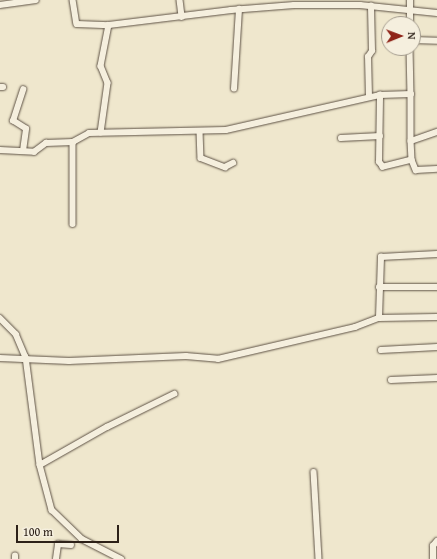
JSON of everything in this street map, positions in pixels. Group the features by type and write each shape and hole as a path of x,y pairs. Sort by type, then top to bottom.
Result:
{"street":[{"path":"0,5 36,0"},
{"path":"74,0 77,24 109,25 239,9 322,4 372,6 437,13"},
{"path":"180,0 182,16"},
{"path":"409,16 410,0"},
{"path":"369,97 368,57 372,51 372,6"},
{"path":"234,89 239,9"},
{"path":"101,133 108,81 101,66 109,25"},
{"path":"421,40 437,41"},
{"path":"410,56 412,160 416,170 437,169"},
{"path":"23,90 13,120 26,129 23,151"},
{"path":"0,150 34,152 46,143 72,142 86,134 226,130 290,117 369,97 380,95 411,94"},
{"path":"380,95 379,162 383,167 412,160"},
{"path":"200,131 201,158 225,167 233,163"},
{"path":"411,141 437,132"},
{"path":"341,138 380,136"},
{"path":"72,142 73,224"},
{"path":"379,318 380,260 383,256 437,254"},
{"path":"379,287 437,287"},
{"path":"0,358 26,357 69,361 186,356 218,359 356,327 379,318 437,317"},
{"path":"0,318 16,334 26,357 40,465 48,501 60,521 82,540 121,559"},
{"path":"381,350 437,348"},
{"path":"391,380 437,378"},
{"path":"40,465 174,394"},
{"path":"314,472 319,559"},
{"path":"433,559 433,546 437,541"},
{"path":"56,559 58,544 72,546"}]}
